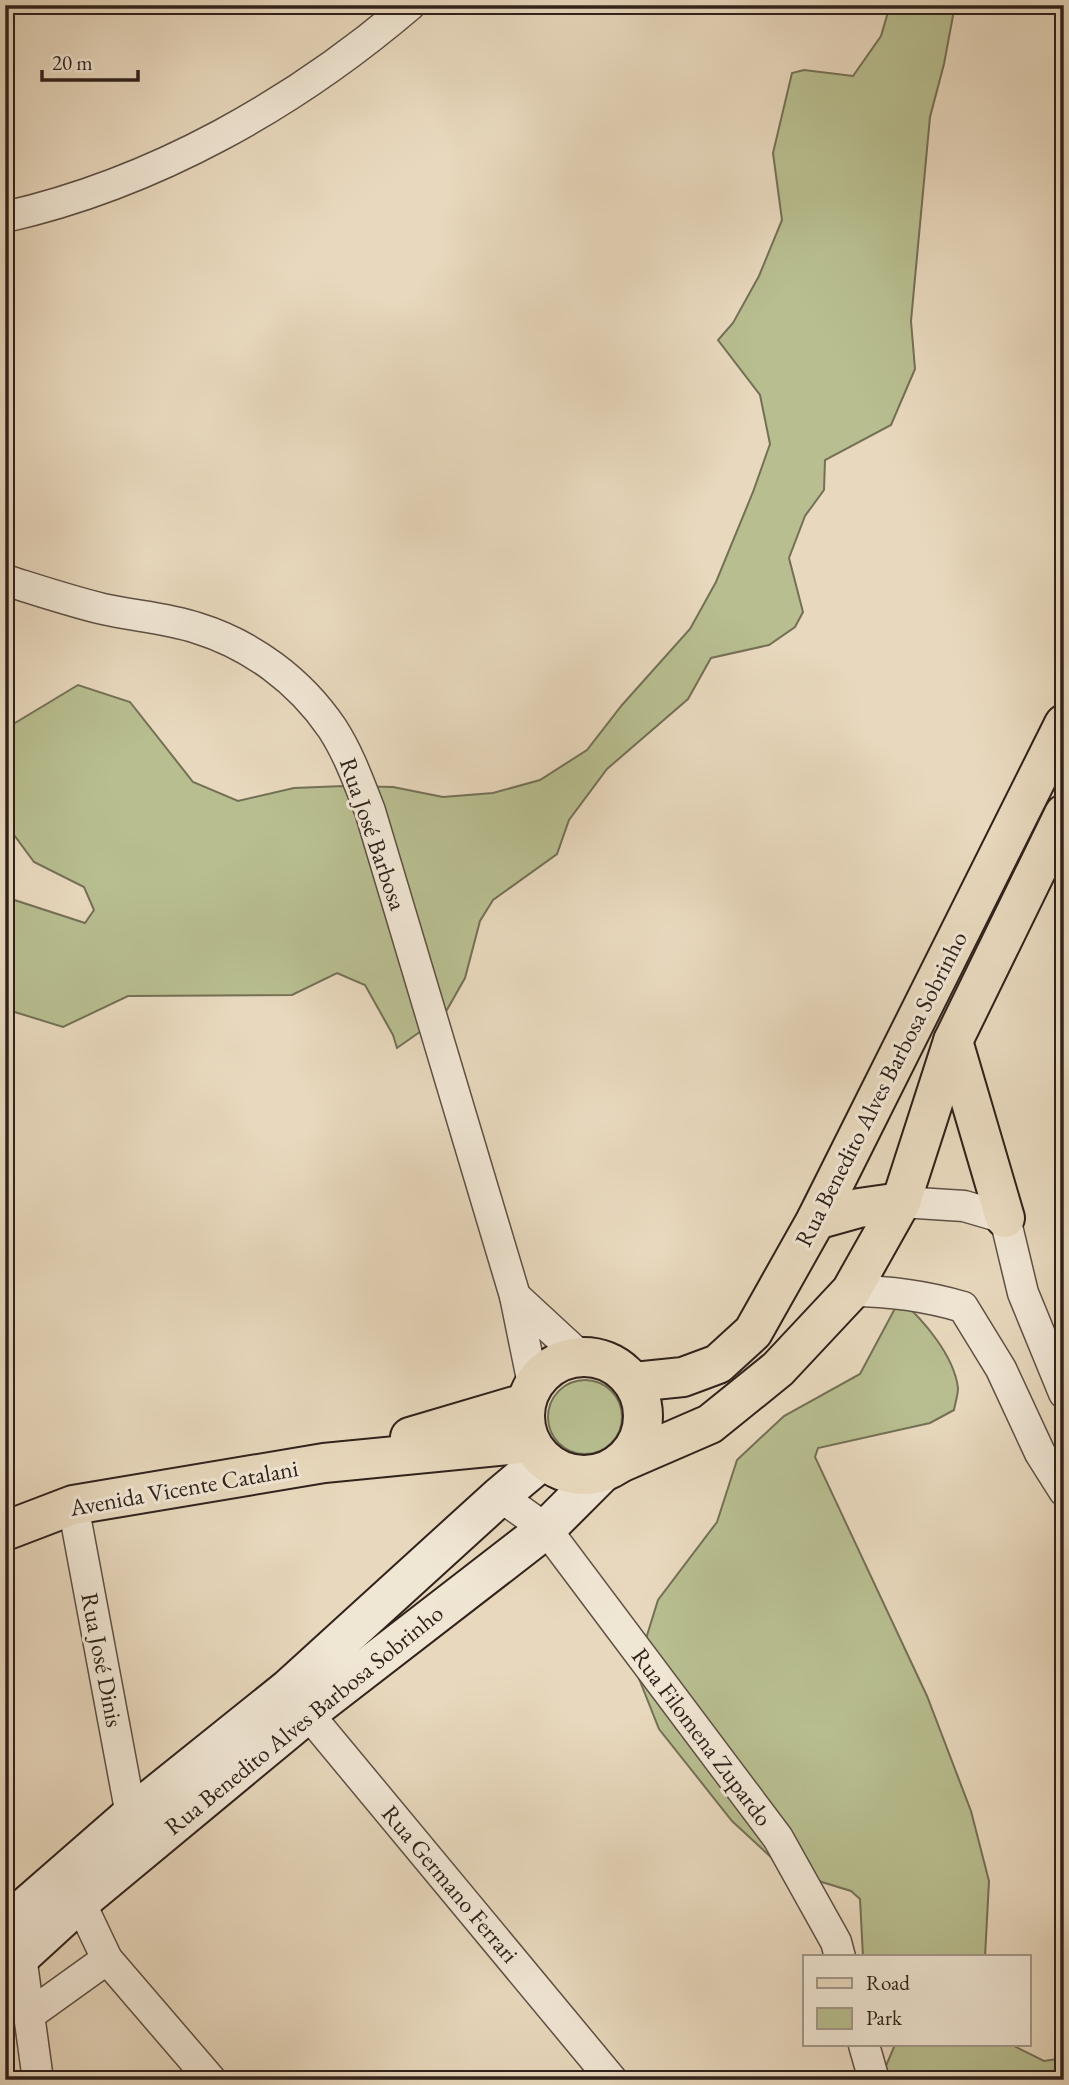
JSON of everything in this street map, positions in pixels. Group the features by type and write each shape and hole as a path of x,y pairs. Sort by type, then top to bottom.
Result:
{"main road":[{"name":"Rua Benedito Alves Barbosa Sobrinho","path":"634,1382 683,1377 718,1364 753,1332 816,1220 1064,724"},
{"name":"Rua Benedito Alves Barbosa Sobrinho","path":"611,1468 710,1424 778,1369 851,1291 901,1202 953,1041 1010,919 1064,814"},
{"path":"953,1041 1005,1218"},
{"path":"816,1220 859,1208 901,1202"},
{"path":"580,1356 598,1358 615,1365 634,1382 644,1413 641,1432 633,1449 611,1468 581,1475 561,1471 537,1451 524,1424 529,1393 546,1370 562,1360 580,1356"},
{"name":"Avenida Vicente Catalani","path":"324,1463 529,1393"},
{"name":"Avenida Vicente Catalani","path":"5,1531 73,1505 324,1463 537,1451"}],"street":[{"path":"5,218 82,195 143,172 202,145 317,78 372,38 410,5"},
{"name":"Rua José Barbosa","path":"5,579 48,594 197,628 230,640 260,657 288,678 312,702 333,729 370,811 515,1296 529,1393"},
{"path":"901,1202 964,1206 1005,1218 1023,1293 1064,1393"},
{"path":"851,1291 891,1291 963,1307 1001,1369 1040,1453 1064,1491"},
{"path":"515,1296 580,1356"},
{"name":"Rua Benedito Alves Barbosa Sobrinho","path":"9,1944 80,1902 298,1701 500,1496 537,1451"},
{"name":"Rua Benedito Alves Barbosa Sobrinho","path":"9,1944 131,1815 546,1529 611,1468"},
{"name":"Rua Filomena Zupardo","path":"500,1496 546,1529 778,1838 836,1942 839,1955"},
{"name":"Rua José Dinis","path":"73,1505 131,1815"},
{"name":"Rua Germano Ferrari","path":"298,1701 612,2080"},
{"path":"80,1902 107,1959 211,2080"},
{"path":"9,1944 29,2015 38,2080"},
{"path":"29,2015 107,1959"},
{"path":"864,2046 874,2080"}],"green space":[{"path":"890,5 955,5 944,64 930,117 911,321 915,369 891,425 825,460 824,490 805,516 789,558 803,612 795,627 769,645 711,658 688,699 607,769 569,820 557,854 493,900 480,921 465,978 444,1015 397,1048 393,1035 365,985 337,973 292,995 128,996 63,1027 5,1009 5,897 85,923 94,910 84,887 34,862 6,824 5,818 5,729 78,685 130,702 193,782 238,801 294,788 344,786 393,787 443,797 493,793 540,780 587,750 622,705 690,629 716,582 770,444 760,395 718,340 733,323 759,276 782,220 773,153 792,73 804,70 853,76 881,36"},
{"path":"900,1299 918,1317 944,1351 958,1388 954,1410 930,1423 818,1448 815,1457 927,1696 971,1811 989,1881 985,1955 863,1955 860,1899 851,1891 786,1871 732,1821 659,1729 636,1671 658,1600 717,1522 737,1460 784,1416 860,1374"},
{"path":"585,1380 606,1386 616,1396 622,1417 616,1438 606,1448 585,1454 564,1448 554,1438 548,1417 554,1396 564,1386"},
{"path":"1014,2046 1044,2061 1064,2058 1064,2080 880,2080 894,2047"}]}
